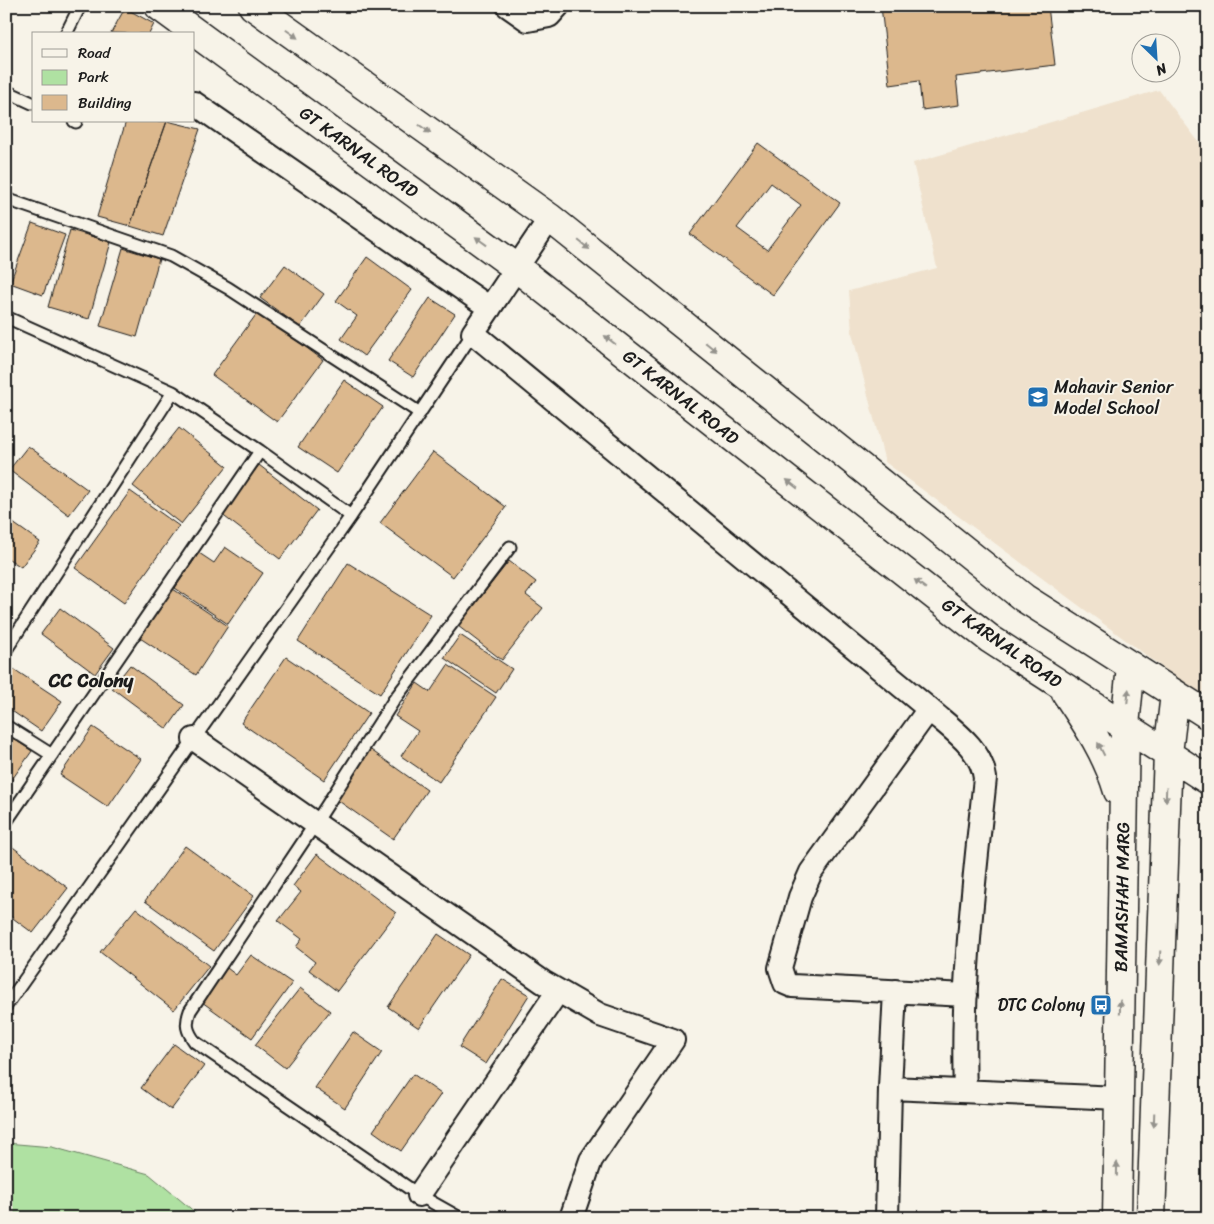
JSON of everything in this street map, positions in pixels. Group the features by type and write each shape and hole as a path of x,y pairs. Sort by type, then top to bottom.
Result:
{"main road":[{"name":"GT KARNAL ROAD","path":"159,6 182,29"},
{"path":"253,6 550,218 1024,598 1208,715"},
{"name":"GT KARNAL ROAD","path":"195,38 517,268 990,639 1208,780"},
{"name":"BAMASHAH MARG","path":"1116,1218 1125,726 1131,666"},
{"path":"1060,684 1093,733 1112,769 1124,812"},
{"path":"1150,1218 1168,753 1175,694"},
{"path":"1119,1050 1157,1052"}],"street":[{"path":"508,6 528,20 549,16 558,6"},
{"path":"195,104 490,308"},
{"path":"550,218 473,333 929,709 977,753 983,765 985,778 970,904 963,1050 965,1091"},
{"path":"929,709 811,872 800,897 780,968 785,982 792,986 966,995"},
{"path":"194,739 558,991 600,1015 673,1040 591,1160 572,1218"},
{"path":"419,1195 558,991"},
{"path":"887,1218 890,1088 895,991"},
{"path":"890,1088 1119,1098"}],"lane":[{"path":"67,32 80,6"},
{"path":"6,91 32,102"},
{"path":"6,199 172,256 228,288 420,413"},
{"path":"6,317 173,392 351,516"},
{"path":"6,1006 351,516 473,333"},
{"path":"6,650 173,392"},
{"path":"6,822 260,451"},
{"path":"460,1218 419,1195 203,1048 195,1042 188,1032 186,1022 190,1011 315,824 394,700 510,546"},
{"path":"6,726 52,755"}],"shaded area":[{"name":"Mahavir Senior Model School","path":"1159,90 1208,154 1208,701 885,462 852,333 849,291 937,268 913,163"}],"green space":[{"path":"6,1143 52,1147 149,1174 202,1218 6,1218"}],"building":[{"path":"881,6 1048,6 1055,65 956,77 959,105 922,110 919,81 890,85"},
{"path":"125,8 154,24 150,32 112,32"},
{"path":"126,122 167,122 130,226 97,217"},
{"path":"167,122 200,129 163,236 130,226"},
{"path":"758,143 840,203 773,295 690,234","holes":["771,183 801,205 767,250 737,228"]},
{"path":"32,223 65,235 43,295 10,283"},
{"path":"70,230 111,242 89,319 48,307"},
{"path":"123,248 159,259 137,337 100,326"},
{"path":"367,257 412,290 364,356 341,339 357,316 336,301"},
{"path":"285,265 324,294 300,327 260,298"},
{"path":"430,298 455,314 413,377 388,361"},
{"path":"258,312 323,360 277,422 212,375"},
{"path":"344,380 383,407 337,473 298,447"},
{"path":"179,428 227,466 181,524 133,486"},
{"path":"28,446 88,490 69,515 9,470"},
{"path":"433,452 506,507 453,577 380,523"},
{"path":"259,465 317,510 280,559 221,514"},
{"path":"130,491 179,526 124,603 75,568"},
{"path":"6,518 40,542 21,567 6,557"},
{"path":"225,547 263,573 228,624 175,588 199,553 214,563"},
{"path":"509,561 536,582 526,595 543,608 502,660 458,626"},
{"path":"348,563 431,615 380,694 298,641"},
{"path":"173,589 228,626 196,675 140,638"},
{"path":"60,608 114,648 95,674 41,634"},
{"path":"460,635 512,669 496,693 444,658"},
{"path":"286,657 369,713 324,780 241,723"},
{"path":"6,664 62,701 41,731 6,707"},
{"path":"130,665 184,705 167,729 112,688"},
{"path":"448,665 496,697 439,782 401,756 418,731 395,716 417,683 430,692"},
{"path":"93,727 141,759 108,807 60,775"},
{"path":"6,734 32,751 6,788"},
{"path":"368,748 427,790 393,839 333,797"},
{"path":"6,842 68,888 33,933 6,913"},
{"path":"185,846 254,896 214,951 145,901"},
{"path":"317,854 396,913 337,991 309,970 315,962 296,947 302,939 278,921 301,892 293,886"},
{"path":"136,908 209,966 174,1010 100,952"},
{"path":"438,934 469,955 419,1028 388,1007"},
{"path":"251,955 292,983 252,1038 202,1002 227,968 236,975"},
{"path":"502,979 529,995 486,1064 459,1047"},
{"path":"300,988 330,1011 285,1068 255,1045"},
{"path":"353,1032 382,1052 345,1108 315,1088"},
{"path":"174,1044 204,1066 171,1110 141,1088"},
{"path":"413,1074 441,1094 401,1151 373,1131"}],"place":[{"name":"Mahavir Senior Model School","path":"1038,397"},
{"name":"DTC Colony","path":"1101,1005"}],"district":[{"name":"CC Colony","path":"91,680"}]}
